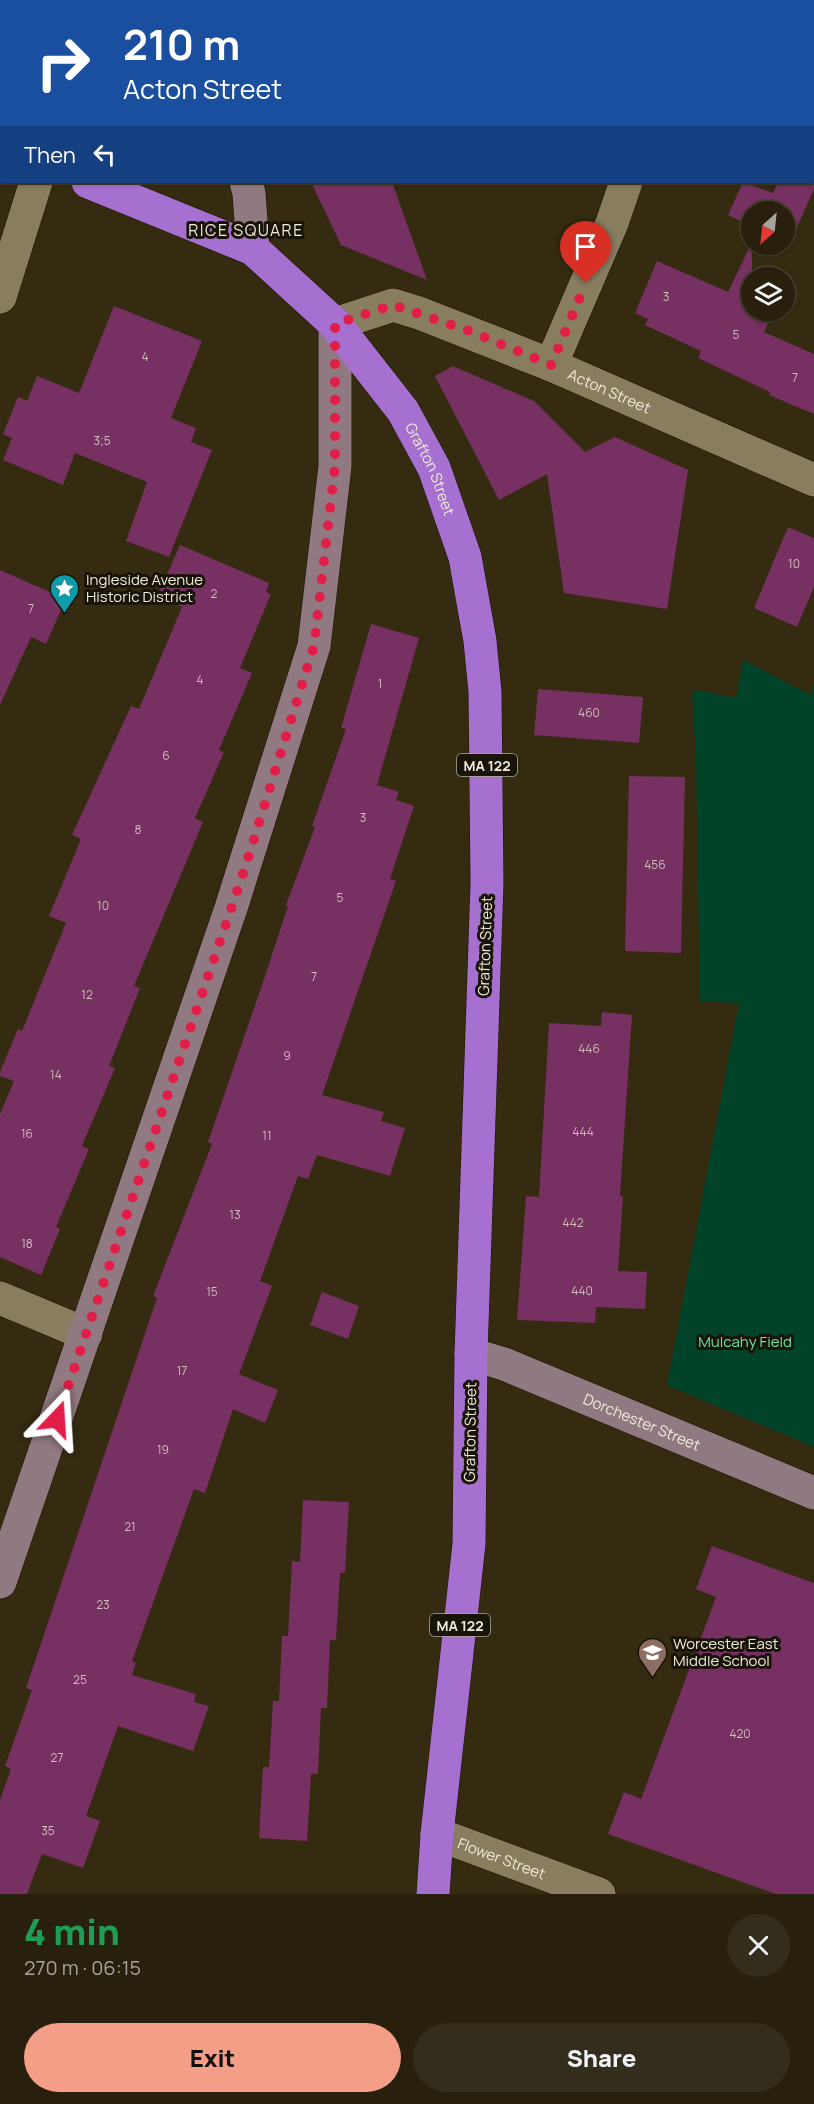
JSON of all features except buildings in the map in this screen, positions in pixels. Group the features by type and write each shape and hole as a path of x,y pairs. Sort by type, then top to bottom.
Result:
{"highway":[{"name":"Grafton Street","path":"90,183 253,249 335,324 393,396 435,468 463,547 480,641 485,692 487,883 471,1354 469,1544 437,1834 434,1894"}],"street":[{"path":"0,297 36,183"},
{"path":"246,183 253,249"},
{"path":"551,365 612,223 626,183"},
{"name":"Acton Street","path":"335,324 393,305 472,332 814,480"},
{"path":"0,1582 245,868 317,637 335,466 335,324"},
{"path":"0,1298 86,1334"},
{"name":"Dorchester Street","path":"471,1354 504,1364 814,1493"},
{"name":"Flower Street","path":"437,1834 599,1894"}],"green space":[{"name":"Mulcahy Field","path":"743,660 811,695 814,683 814,1447 667,1385 739,1003 700,1001 696,756 692,693 698,690 736,698"}],"place":[{"name":"Ingleside Avenue Historic District","path":"65,614"},
{"name":"Worcester East Middle School","path":"652,1678"}],"district":[{"name":"RICE SQUARE","path":"246,230"}],"route":[{"path":"57,1419 245,868 317,637 335,466 333,435 335,324 393,305 472,332 551,365 586,283"}]}
